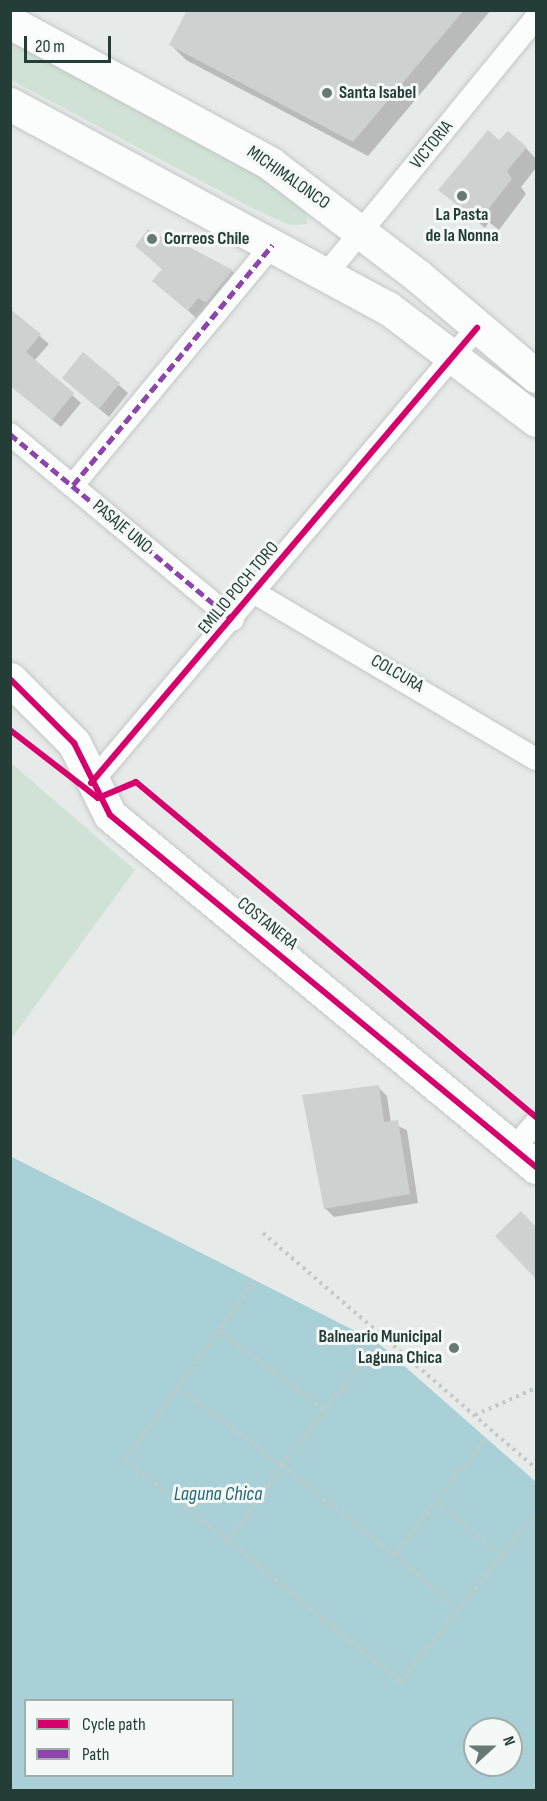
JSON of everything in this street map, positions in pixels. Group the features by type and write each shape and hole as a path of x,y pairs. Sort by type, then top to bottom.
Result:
{"main road":[{"name":"MICHIMALONCO","path":"10,22 241,146 362,231 537,376"},
{"path":"10,104 327,273 454,354 537,420"},
{"name":"COSTANERA","path":"10,679 74,742 91,783 110,815 526,1157"}],"street":[{"name":"VICTORIA","path":"327,273 537,18"},
{"path":"73,485 272,245"},
{"name":"EMILIO POCH TORO","path":"91,783 233,620 477,328"},
{"name":"PASAJE UNO","path":"10,434 233,620"},
{"name":"COLCURA","path":"255,593 537,759"},
{"path":"526,1157 537,1123"}],"path":[{"path":"263,1233 537,1469"},
{"path":"253,1283 125,1460 400,1682 537,1513"},
{"path":"219,1331 325,1410"},
{"path":"228,1541 377,1342"},
{"path":"178,1388 282,1466 394,1555 458,1610"},
{"path":"475,1415 537,1388"},
{"path":"394,1555 487,1437"},
{"path":"436,1502 501,1556"}],"green space":[{"path":"10,36 252,167 306,210 307,224 290,225 256,210 11,80"},
{"path":"11,763 135,870 11,1039"}],"water":[{"name":"Laguna Chica","path":"10,1156 377,1342 536,1482 536,1790 11,1790"}],"building":[{"name":"Santa Isabel","path":"187,10 464,10 353,142 169,45"},
{"path":"488,130 499,140 508,131 527,147 507,171 512,179 483,216 473,208 469,214 438,190"},
{"path":"148,229 163,239 166,235 233,270 206,303 198,298 188,311 152,281 162,269 135,246"},
{"path":"10,309 41,334 26,352 74,393 52,420 10,386"},
{"path":"83,352 120,383 99,409 62,378"},
{"path":"379,1085 384,1122 398,1120 410,1194 324,1209 302,1095"},
{"path":"521,1211 537,1228 537,1280 495,1236"}],"marked path":[{"path":"73,485 272,245"},
{"path":"10,434 233,620"}],"cycle path":[{"path":"91,783 477,328"},
{"path":"10,679 74,743 110,815 536,1167"},
{"path":"10,730 98,798 136,782 536,1117"}],"place":[{"name":"Santa Isabel","path":"327,93"},
{"name":"La Pasta de la Nonna","path":"462,196"},
{"name":"Correos Chile","path":"152,239"},
{"name":"Balneario Municipal Laguna Chica","path":"454,1348"}]}
